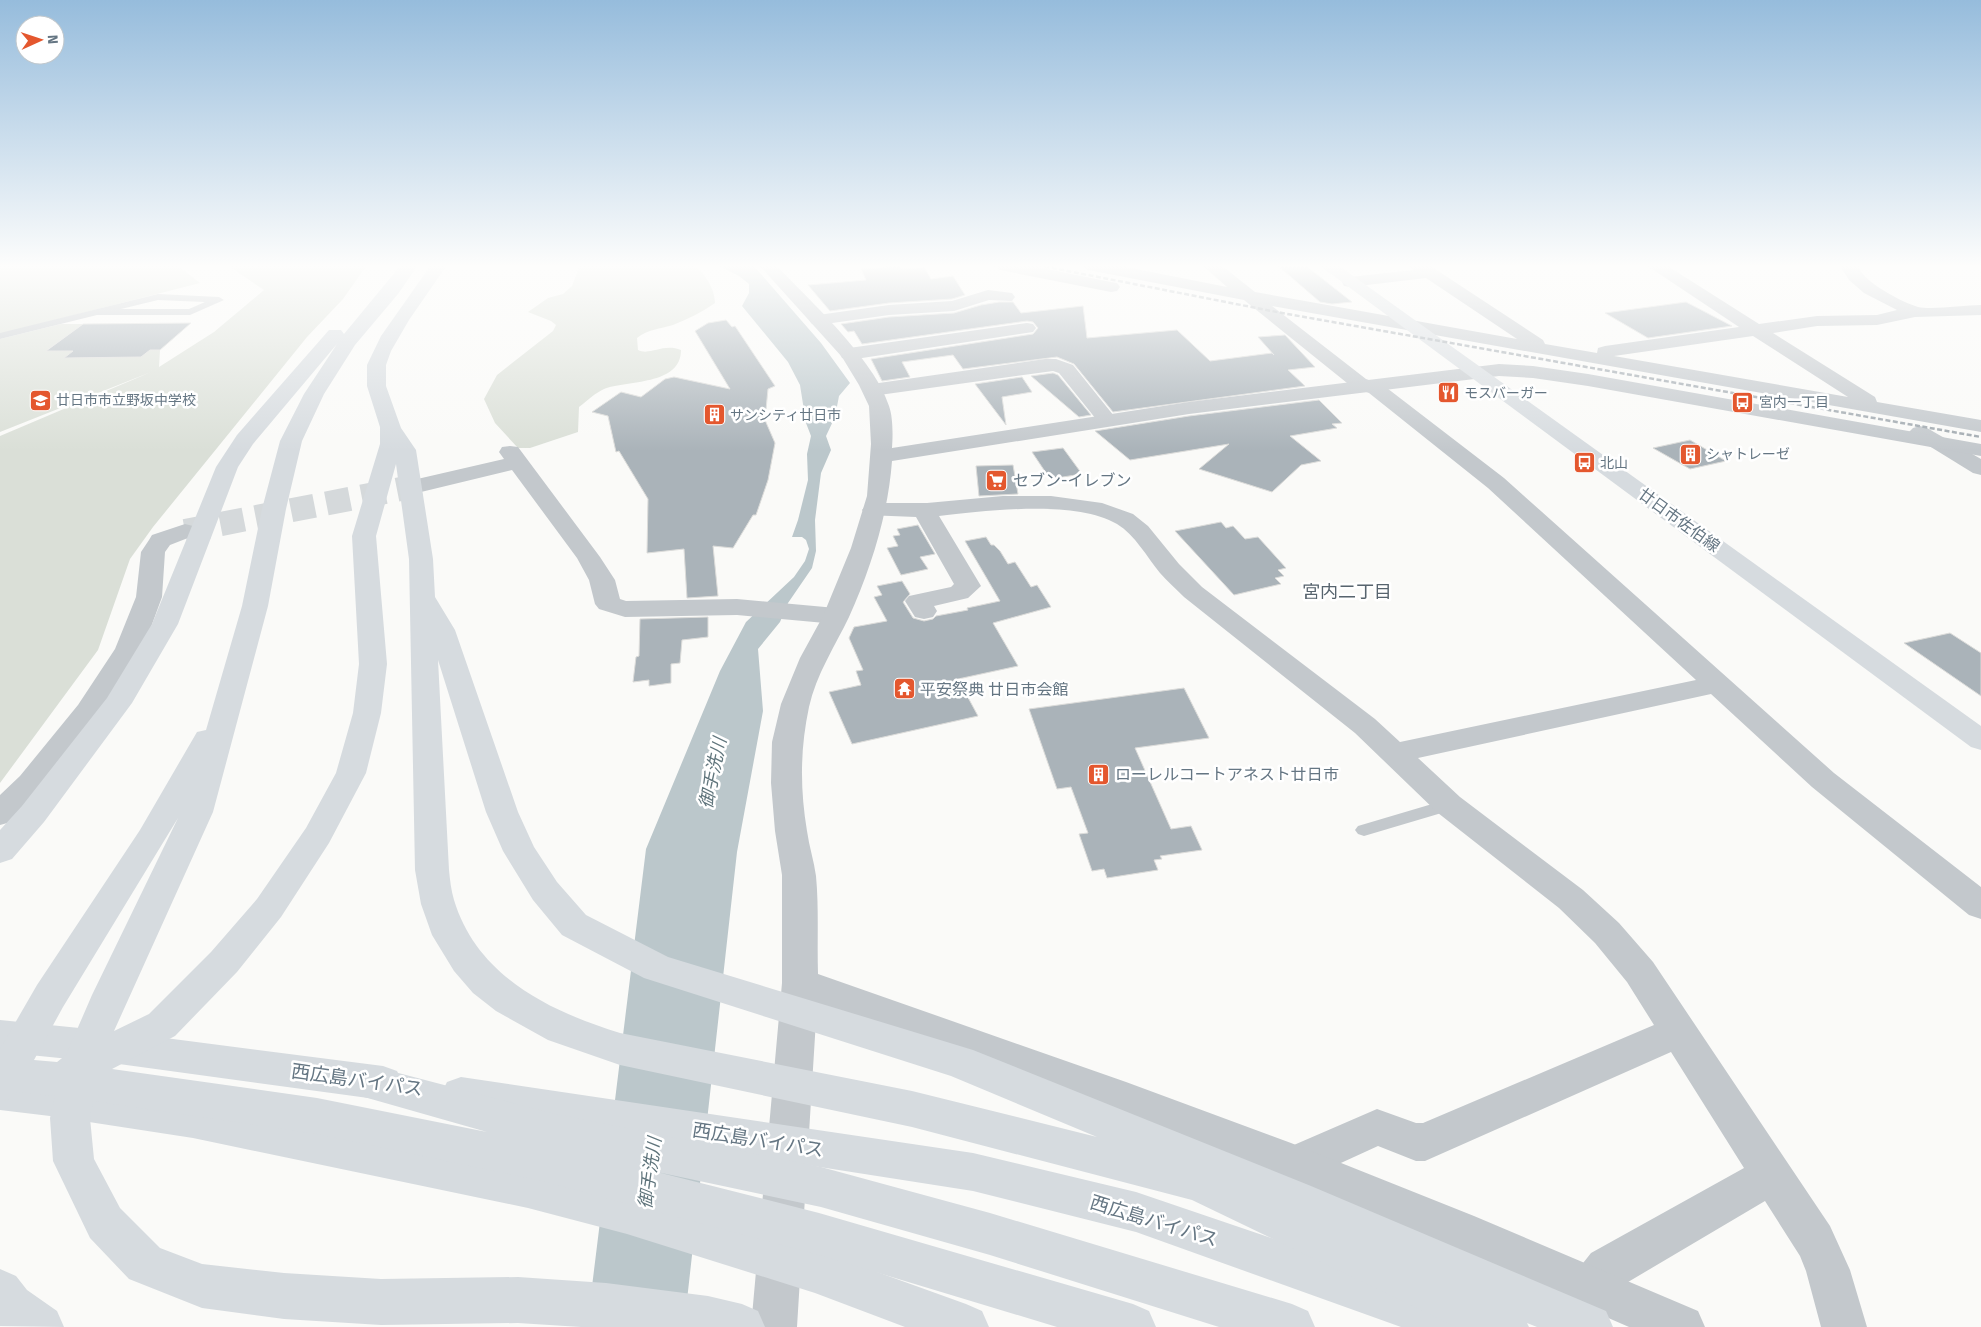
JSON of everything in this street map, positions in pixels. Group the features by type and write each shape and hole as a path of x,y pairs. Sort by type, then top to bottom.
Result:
{"main road":[{"path":"0,851 84,749 145,662 165,624 180,589 227,467 245,440 341,327"},
{"path":"359,327 346,342 314,394 291,441 274,509 255,606 197,812 110,995 82,1062 70,1118 74,1160 105,1223 145,1264 202,1286 284,1296 381,1302 518,1300 606,1306 708,1319 742,1327"},
{"path":"397,327 378,358 375,375 378,393 390,428 405,450 420,550 424,597 432,870 437,903 449,935 469,965 497,993 532,1016 562,1030 620,1049 912,1109 1198,1182 1506,1327"},
{"name":"廿日市佐伯線","path":"1414,328 1438,345 1487,371 1981,740"},
{"path":"304,371 346,342"},
{"path":"58,1078 162,1025 224,962 280,892 318,835 351,773 367,713 373,664 364,536 368,517 390,452 390,428"},
{"path":"424,597 442,630 502,812 519,851 545,891 574,925 657,968 959,1062 1296,1200 1591,1308"},
{"path":"0,1085 50,996 151,838 210,734 234,676"},
{"name":"西広島バイパス","path":"0,1036 119,1048 364,1080 544,1147"},
{"path":"0,1074 58,1078 544,1147 627,1213 817,1252 1133,1327"},
{"path":"0,1094 50,1098 193,1120 822,1169 990,1234 1292,1327"},
{"name":"西広島バイパス","path":"822,1169 973,1172 1136,1212 1466,1327"},
{"path":"817,1252 966,1327"},
{"path":"0,1292 11,1306 41,1327"}],"street":[{"path":"774,1327 800,983 799,875 791,831 786,783 787,742 794,704 814,658 828,615 863,548 878,496 881,456 881,417 872,390 849,354 824,327"},
{"path":"1289,327 1358,383 1376,389 1496,483 1661,630 1717,684 1823,780 1981,906"},
{"path":"1320,327 1335,330"},
{"path":"1408,327 1582,355 1981,426"},
{"path":"1510,327 1544,349"},
{"path":"1753,327 1878,408 1981,468"},
{"path":"881,456 1107,420 1487,371 1582,355 1778,327"},
{"path":"849,354 1027,328"},
{"path":"1390,340 1438,345"},
{"path":"872,390 1056,365 1066,369 1107,420"},
{"path":"1487,371 1533,372 1588,380 1981,450"},
{"path":"421,485 514,457 588,557 602,580 608,604 625,608 737,607 828,615"},
{"path":"874,510 924,510 1003,503 1052,503 1094,508 1125,518 1136,526 1170,568 1206,604 1365,726 1396,753 1449,805 1570,899 1608,933 1640,972 1772,1175 1822,1256 1838,1300 1844,1327"},
{"path":"924,510 968,586 959,593 918,601 924,611"},
{"path":"0,814 42,770 88,712 124,657 129,649 149,597 153,552 161,540 185,531"},
{"path":"1396,753 1717,684"},
{"path":"800,983 984,1047 1295,1165 1591,1308 1682,1327"},
{"path":"1295,1165 1377,1127 1416,1142 1425,1142 1678,1032"},
{"path":"1591,1308 1607,1269 1772,1175"}],"lane":[{"path":"0,336 36,327"},
{"path":"1364,830 1449,805"}],"shaded area":[{"path":"0,327 28,327 0,334"},
{"path":"49,327 79,327 47,350 73,351 65,358 141,357 150,350 160,350 159,367 220,327 317,327 153,527 130,559 98,650 0,783 0,436 151,372 0,432 0,339"},
{"path":"555,327 666,327 650,331 637,338 638,350 647,352 674,348 681,350 679,362 672,370 662,376 651,380 614,386 594,395 579,407 578,432 530,448 518,448 495,423 484,399 497,375 553,331"}],"water":[{"name":"御手洗川","path":"759,327 807,327 850,383 839,396 835,417 826,436 831,450 821,473 815,520 816,551 812,568 788,603 780,622 758,649 763,711 737,852 684,1327 587,1327 646,849 720,671 746,622 794,577 805,561 809,549 806,540 802,537 792,537 808,480 807,454 811,436 806,423 800,385 788,362"}],"building":[{"path":"79,327 186,327 160,350 150,350 141,357 64,358 73,351 46,351"},
{"path":"702,327 736,327 775,386 768,389 765,420 775,443 768,480 756,515 753,515 733,548 713,546 718,596 687,598 684,549 647,553 648,499 619,451 616,452 608,416 592,412 621,392 641,397 665,379 674,377 730,389 695,331"},
{"path":"844,327 984,327 862,344 854,331 848,332"},
{"path":"1086,327 1087,338 1177,330 1210,361 1272,353 1274,355 1258,337 1285,335 1315,367 1288,370 1305,386 1113,412 1074,364 1057,357 963,369 953,355 902,362 910,377 882,381 871,359 1033,334 1038,328"},
{"path":"1629,327 1726,327 1648,338"},
{"path":"1053,373 1058,375 1091,415 1079,417 1031,376"},
{"path":"1022,377 1032,392 1002,397 1006,425 975,384"},
{"path":"1319,400 1342,423 1332,424 1337,428 1290,436 1321,461 1301,465 1272,492 1199,469 1229,444 1130,460 1095,431 1189,416"},
{"name":"シャトレーゼ","path":"1690,440 1726,461 1690,469 1653,448"},
{"path":"1063,448 1082,474 1050,479 1032,452"},
{"name":"セブン-イレブン","path":"1013,465 1018,494 979,496 976,466"},
{"path":"1221,522 1226,528 1233,526 1245,539 1258,537 1286,568 1278,570 1284,576 1275,578 1281,584 1234,595 1175,531"},
{"path":"918,525 935,554 920,557 928,569 901,575 887,548 898,546 893,536 900,535 897,529"},
{"path":"986,537 991,545 994,545 1000,551 1008,564 1015,562 1031,587 1037,585 1051,607 993,623 1018,666 958,679 978,716 852,744 829,692 861,685 856,671 863,670 849,638 854,627 887,621 874,597 882,595 877,586 902,581 910,594 903,602 913,618 924,621 933,619 936,616 1000,601 965,541"},
{"path":"708,617 708,637 682,640 680,663 671,664 671,683 649,686 649,680 633,682 636,657 639,656 640,619"},
{"path":"1950,633 1981,653 1981,696 1904,643"},
{"name":"ローレルコートアネスト廿日市","path":"1184,688 1209,738 1135,748 1171,829 1191,826 1202,850 1160,856 1162,859 1154,860 1158,870 1107,878 1104,869 1092,871 1079,834 1088,833 1071,787 1057,789 1029,709"}],"tunnel":[{"path":"185,531 421,485"}],"railway":[{"path":"1361,327 1981,437"}],"place":[{"name":"モスバーガー","path":"1448,393"},
{"name":"廿日市市立野坂中学校","path":"40,400"},
{"name":"宮内一丁目","path":"1743,402"},
{"name":"サンシティ廿日市","path":"714,415"},
{"name":"シャトレーゼ","path":"1690,454"},
{"name":"北山","path":"1584,463"},
{"name":"セブン-イレブン","path":"997,480"},
{"name":"平安祭典 廿日市会館","path":"904,689"},
{"name":"ローレルコートアネスト廿日市","path":"1099,774"}],"district":[{"name":"宮内二丁目","path":"1347,592"}]}
